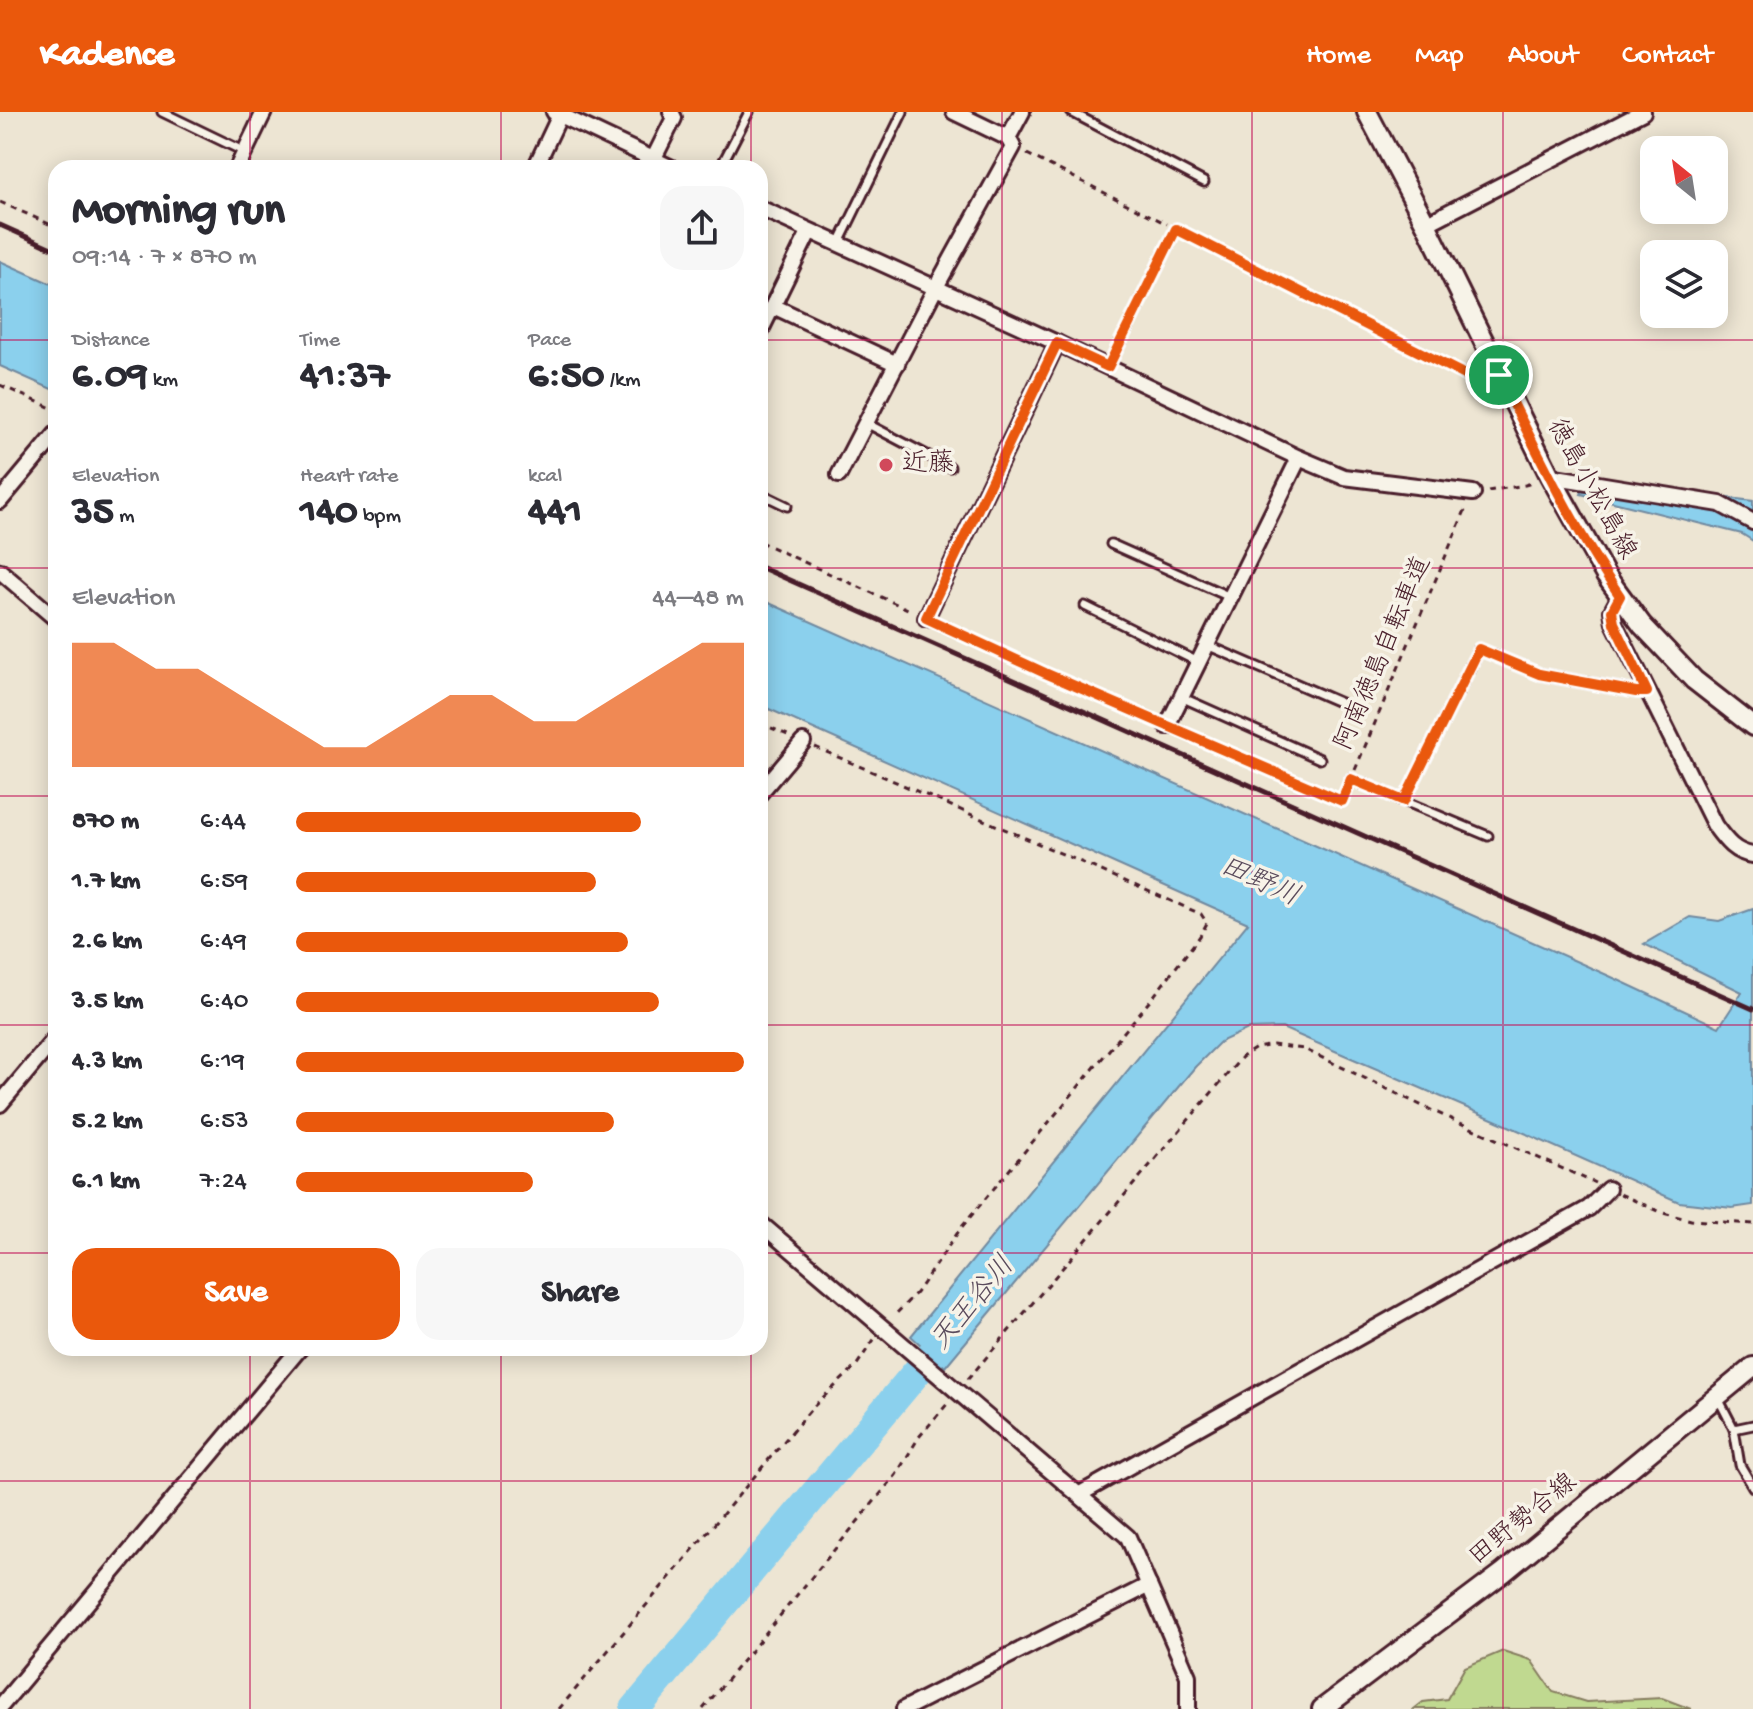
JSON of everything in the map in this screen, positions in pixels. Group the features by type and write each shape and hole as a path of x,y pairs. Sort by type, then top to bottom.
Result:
{"main road":[{"name":"徳島小松島線","path":"1367,112 1426,224 1550,476 1606,576 1642,625 1694,680 1753,726"},
{"name":"田野勢合線","path":"1322,1709 1504,1572 1753,1367"}],"street":[{"path":"241,160 264,112"},
{"path":"538,160 557,113 653,160 674,118 671,112"},
{"path":"954,112 1011,142"},
{"path":"839,475 1011,142 1022,112"},
{"path":"1426,224 1643,112"},
{"path":"768,212 1344,477 1473,493"},
{"path":"768,316 809,232"},
{"path":"773,306 897,364"},
{"path":"926,618 1057,343"},
{"path":"0,501 48,444"},
{"path":"1167,726 1299,458"},
{"path":"1550,476 1720,504 1753,522"},
{"path":"0,571 48,612"},
{"path":"1620,596 1612,611 1614,623 1715,826 1727,843 1742,854 1753,855"},
{"path":"768,784 803,742"},
{"path":"0,1104 48,1047"},
{"path":"1080,1494 1589,1208 1608,1189"},
{"path":"768,1230 1128,1537 1188,1676 1188,1709"},
{"path":"0,1707 293,1356"},
{"path":"904,1709 1149,1585"}],"lane":[{"path":"162,112 245,152"},
{"path":"724,160 749,112"},
{"path":"838,245 903,112"},
{"path":"1071,112 1204,182"},
{"path":"1108,367 1176,229"},
{"path":"866,423 950,467"},
{"path":"768,497 787,506"},
{"path":"1111,544 1230,597"},
{"path":"1085,606 1198,662"},
{"path":"1207,645 1341,703"},
{"path":"1404,801 1479,649 1539,674 1647,692"},
{"path":"1181,697 1320,759"},
{"path":"1351,779 1488,836"},
{"path":"1717,1397 1734,1429 1740,1465 1753,1487"},
{"path":"1734,1429 1753,1425"}],"path":[{"path":"1011,142 1475,380 1499,375"},
{"path":"0,202 48,223"},
{"path":"0,385 48,406"},
{"path":"1473,493 1525,485 1550,476"},
{"name":"阿南徳島自転車道","path":"768,546 1045,673 1342,801 1473,493"},
{"path":"559,1709 812,1408 886,1332 961,1228 1153,997 1207,923 1201,914 768,727"},
{"path":"703,1709 896,1475 954,1389 1242,1057 1256,1048 1273,1045 1304,1049 1433,1111 1663,1213 1691,1220 1753,1224"}],"green space":[{"path":"1503,1651 1531,1660 1553,1692 1586,1702 1662,1698 1691,1709 1414,1709 1423,1702 1447,1699 1465,1667"}],"water":[{"path":"0,261 48,282 48,387 0,366"},
{"path":"1587,481 1753,501 1753,541 1742,534 1581,494"},
{"name":"田野川","path":"768,603 1719,1027 1742,992 1644,944 1690,917 1719,921 1753,909 1753,1205 1732,1208 1679,1202 1282,1028 1248,1029 1220,1042 1195,1067 945,1367 911,1336 1248,923 768,709"}],"waterway":[{"name":"天王谷川","path":"635,1709 957,1324"}],"railway":[{"path":"0,225 48,246"},
{"path":"768,571 1753,1009"}],"place":[{"name":"近藤","path":"886,465"}],"route":[{"path":"1176,229 1475,380 1499,375 1550,476 1620,596 1612,611 1614,623 1647,692 1539,674 1479,649 1404,801 1351,779 1342,801 1045,673 926,618 1057,343 1108,367 1176,229"}]}
